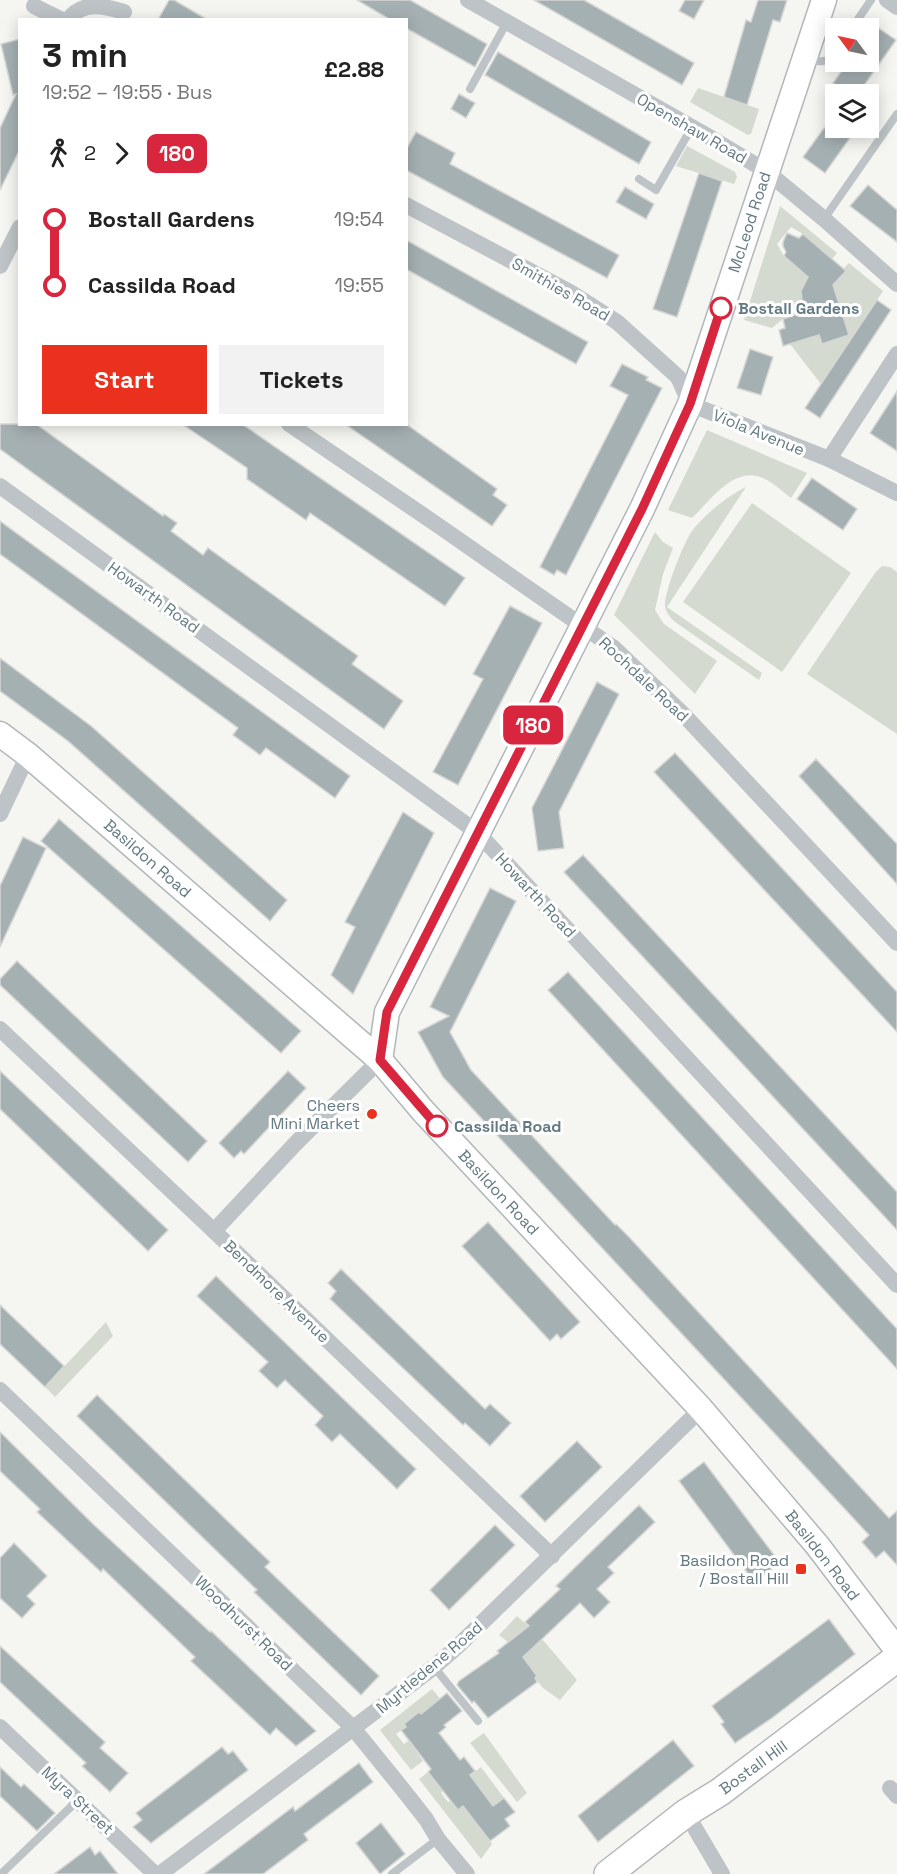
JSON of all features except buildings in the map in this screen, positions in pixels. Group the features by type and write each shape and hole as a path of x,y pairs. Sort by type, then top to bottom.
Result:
{"main road":[{"name":"McLeod Road","path":"380,1060 387,1012 642,509 690,404 824,0"},
{"name":"Basildon Road","path":"0,734 28,755 380,1060 423,1111 701,1409 817,1545 896,1659"},
{"name":"Bostall Hill","path":"608,1874 686,1813 720,1792 896,1659"}],"street":[{"name":"Openshaw Road","path":"468,0 766,171 897,284"},
{"path":"887,0 897,8"},
{"path":"70,18 79,9 98,4 126,11"},
{"path":"34,6 58,18"},
{"name":"Smithies Road","path":"408,206 570,292 617,322 678,377 690,404"},
{"path":"0,266 18,232"},
{"path":"829,459 897,354"},
{"name":"Viola Avenue","path":"690,404 829,459 897,493"},
{"name":"Rochdale Road","path":"292,426 614,648 683,714 897,943"},
{"name":"Howarth Road","path":"0,486 478,833 897,1285"},
{"path":"0,814 28,755"},
{"name":"Bendmore Avenue","path":"0,1029 552,1556"},
{"path":"214,1231 296,1143 380,1060"},
{"name":"Woodhurst Road","path":"0,1390 353,1728 426,1819 438,1839 466,1874"},
{"name":"Myrtledene Road","path":"158,1874 458,1647 701,1409"},
{"name":"Myra Street","path":"0,1726 158,1874"},
{"path":"686,1813 722,1874"}],"lane":[{"path":"859,18 871,0"},
{"path":"470,89 507,22"},
{"path":"805,59 819,62 825,60"},
{"path":"824,219 897,114"},
{"path":"639,179 656,190 692,127"},
{"path":"434,1667 478,1721"},
{"path":"1,1874 78,1800"},
{"path":"392,1874 438,1839"}],"shaded area":[{"path":"698,88 759,109 751,134 748,135 690,102"},
{"path":"687,146 735,172 737,177 734,184 676,166"},
{"path":"780,206 837,253 832,259 803,234 791,227 777,244 784,256 808,276 806,282 811,309 783,319 772,328 744,320"},
{"path":"849,263 883,291 821,384 790,344"},
{"path":"707,430 807,473 791,498 768,481 750,475 731,481 692,518 668,510"},
{"path":"746,487 667,607 762,673 759,680 675,622 667,613 665,606 671,578 695,527 712,510"},
{"path":"752,503 851,573 782,672 683,602"},
{"path":"655,532 663,542 673,548 663,574 655,610 664,624 717,661 695,694 614,615"},
{"path":"882,566 890,567 897,572 897,734 807,674"},
{"path":"106,1322 113,1336 55,1397 45,1387"},
{"path":"517,1616 542,1639 577,1680 560,1700 543,1688 525,1661 523,1662 508,1642 499,1635"},
{"path":"432,1689 446,1706 436,1702 426,1710 428,1712 422,1717 419,1712 404,1724 406,1727 396,1734 404,1744 409,1740 423,1761 411,1770 380,1730"},
{"path":"484,1733 527,1793 517,1802 470,1743"},
{"path":"481,1767 504,1798 490,1809 462,1782"},
{"path":"428,1772 443,1791 441,1793 448,1802 450,1801 458,1810 463,1806 492,1844 481,1859 419,1779"}],"bus line":[{"name":"180","path":"437,1126 380,1060 387,1012 642,509 690,404 721,308"}],"place":[{"name":"Bostall Gardens","path":"721,308"},
{"name":"Cheers Mini Market","path":"372,1114"},
{"name":"Cassilda Road","path":"437,1126"},
{"name":"Basildon Road / Bostall Hill","path":"801,1569"}]}
